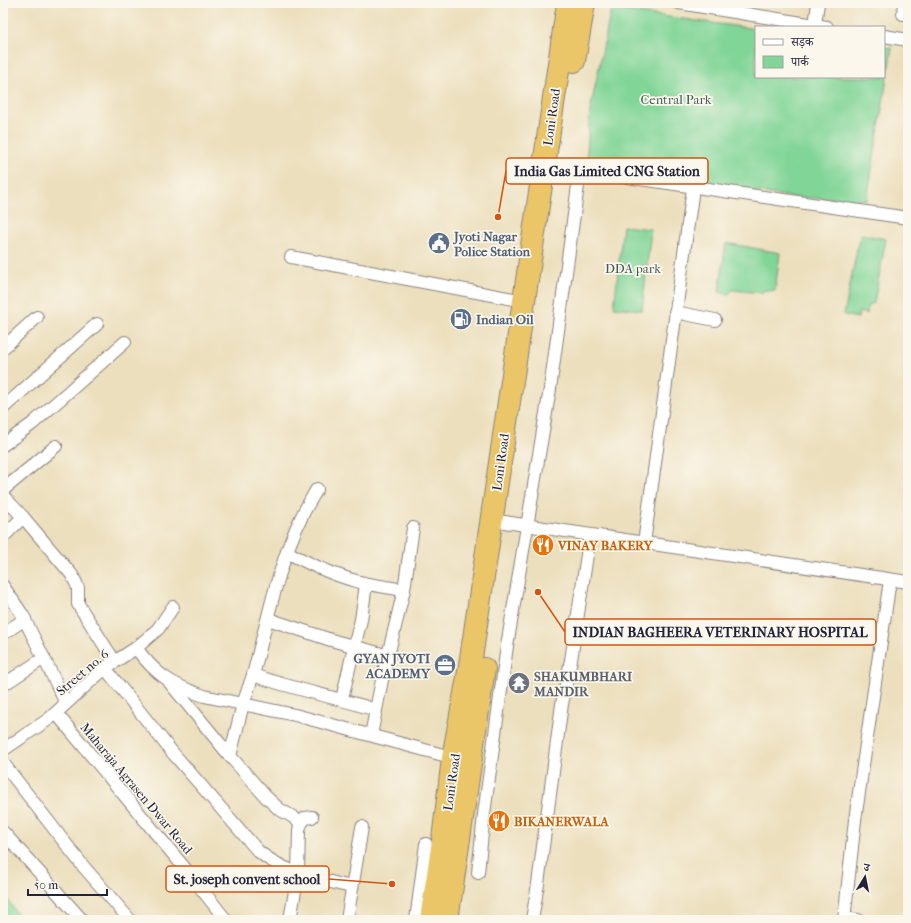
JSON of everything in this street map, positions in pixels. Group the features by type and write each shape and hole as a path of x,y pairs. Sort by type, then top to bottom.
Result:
{"highway":[{"name":"Loni Road","path":"447,920 462,759 499,521 550,167 568,3"},
{"name":"Loni Road","path":"499,521 524,301 584,3"},
{"name":"Loni Road","path":"431,920 442,848 462,759"}],"street":[{"path":"679,3 821,26 818,3"},
{"path":"885,36 908,40"},
{"path":"550,167 908,218"},
{"path":"478,873 484,814 507,646 551,382 580,171"},
{"path":"644,543 692,188"},
{"path":"291,257 524,301"},
{"path":"676,312 715,320"},
{"path":"3,348 37,317"},
{"path":"3,408 97,324"},
{"path":"3,445 32,424 80,380 125,342"},
{"path":"3,490 56,446"},
{"path":"230,756 272,600 287,552 301,517 317,489"},
{"path":"3,496 23,517 72,575 78,588 78,604 110,665 172,752 258,852 269,860 298,874 351,887"},
{"path":"3,537 23,517"},
{"path":"499,521 908,582"},
{"path":"371,735 404,590 413,528"},
{"path":"532,920 562,704 571,660 590,535"},
{"path":"287,552 311,565 366,584 404,590"},
{"path":"858,920 844,919 855,820 890,580"},
{"path":"342,700 361,620 366,584"},
{"path":"3,586 25,619 66,703"},
{"name":"Street no. 6","path":"3,750 49,719 110,665 136,648 158,628 173,607"},
{"path":"3,634 25,619"},
{"path":"268,619 354,647 389,656"},
{"path":"136,648 150,666 168,681 266,797 279,810 293,817 301,824"},
{"path":"3,685 44,658"},
{"path":"253,675 276,683 376,710"},
{"path":"168,681 204,696 371,735 462,759"},
{"name":"Maharaja Agrasen Dwar Road","path":"56,713 226,920"},
{"path":"3,764 83,866 130,920"},
{"path":"290,920 298,874 299,830 305,818 312,817"},
{"path":"347,920 351,887 362,827"},
{"path":"3,832 82,920"},
{"path":"416,920 426,844"}],"green space":[{"name":"Central Park","path":"611,9 755,29 755,78 885,78 885,47 892,48 867,200 791,197 629,173 597,165 586,165 590,111"},
{"name":"DDA park","path":"623,226 651,229 642,310 614,307"},
{"path":"860,234 886,239 874,303 868,305 867,314 859,312 858,318 844,315"},
{"path":"726,243 780,253 775,291 764,290 762,293 733,290 728,294 719,292"},
{"path":"3,895 11,904 21,920 3,920"}],"place":[{"name":"India Gas Limited CNG Station","path":"498,217"},
{"name":"Jyoti Nagar Police Station","path":"439,243"},
{"name":"Indian Oil","path":"461,319"},
{"name":"VINAY BAKERY","path":"543,545"},
{"name":"INDIAN BAGHEERA VETERINARY HOSPITAL","path":"538,592"},
{"name":"GYAN JYOTI ACADEMY","path":"445,665"},
{"name":"SHAKUMBHARI MANDIR","path":"519,683"},
{"name":"BIKANERWALA","path":"499,821"},
{"name":"St. joseph convent school","path":"392,884"}]}
